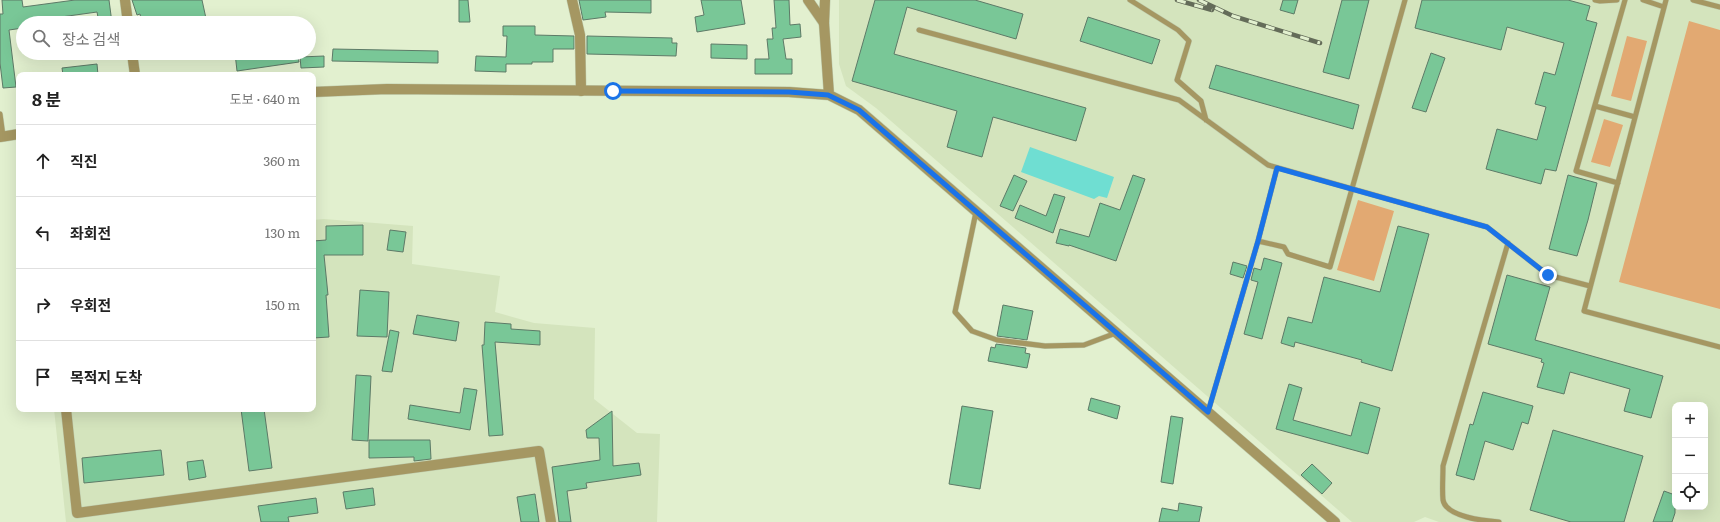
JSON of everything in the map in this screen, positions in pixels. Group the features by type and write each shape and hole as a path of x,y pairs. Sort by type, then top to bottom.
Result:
{"street":[{"path":"126,0 127,16"},
{"path":"572,0 580,34 581,91"},
{"path":"808,0 824,23"},
{"path":"825,0 824,23 828,95"},
{"path":"133,60 135,72"},
{"path":"316,92 387,89 789,92 828,95 859,110 1335,522"},
{"path":"2,136 16,134"},
{"path":"66,412 77,513 539,451 551,522"}],"lane":[{"path":"1130,0 1178,30 1189,41 1177,80 1201,102 1206,120"},
{"path":"1258,241 1284,247 1288,254 1330,267 1405,0"},
{"path":"1595,0 1618,0"},
{"path":"1618,183 1576,171 1624,0"},
{"path":"1643,0 1664,7"},
{"path":"1666,0 1584,311 1720,347"},
{"path":"1693,0 1720,7"},
{"path":"919,30 1179,100 1268,165 1487,227 1548,275 1590,286"},
{"path":"1594,106 1635,117"},
{"path":"0,114 2,136"},
{"path":"1208,412 1258,241 1277,168"},
{"path":"976,212 955,312 972,331 997,340 1045,346 1084,345 1116,333"},
{"path":"1499,522 1480,520 1452,512 1444,502 1444,466 1508,243"}],"shaded area":[{"path":"839,0 1720,0 1720,522 1439,522 1425,517 1414,522 1352,522 876,108 846,86 839,64"},
{"path":"1689,21 1720,30 1720,309 1619,282"},
{"path":"1627,36 1647,41 1631,101 1611,96"},
{"path":"1604,119 1623,125 1610,167 1591,162"},
{"path":"1358,200 1394,211 1374,281 1337,270"},
{"path":"324,219 413,226 412,264 500,276 495,312 534,323 595,328 594,399 637,433 660,434 657,522 66,522 54,412 316,412 316,220"}],"water":[{"path":"1030,147 1114,177 1107,198 1099,196 1094,199 1021,172"}],"building":[{"path":"2,0 22,0 23,7 75,0 109,0 111,16 98,16 97,12 68,16 16,16 16,29 9,30 16,87 3,88 0,63 0,14 3,14"},
{"path":"132,0 202,0 205,16 140,16 140,14 137,15"},
{"path":"459,0 468,0 470,22 459,22"},
{"path":"579,0 651,0 651,13 605,12 606,17 583,20"},
{"path":"701,0 741,0 745,24 697,32 695,17 704,15"},
{"path":"774,0 789,0 790,25 800,24 801,37 783,39 786,59 792,59 792,74 755,74 755,59 769,59 767,39 773,39 772,28 776,28"},
{"path":"875,0 975,0 1023,14 1016,39 907,7 894,54 1086,108 1076,141 993,117 982,157 947,147 957,111 852,81"},
{"path":"1283,0 1298,0 1294,14 1280,10"},
{"path":"1342,0 1369,0 1349,79 1323,72"},
{"path":"1422,0 1568,0 1590,6 1586,20 1597,23 1556,171 1545,169 1541,184 1486,169 1497,129 1537,140 1546,107 1535,104 1544,72 1555,75 1564,43 1507,27 1501,50 1415,28"},
{"path":"1088,17 1160,40 1152,64 1080,41"},
{"path":"503,26 535,26 535,35 574,36 574,49 553,49 553,62 506,64 506,72 475,71 476,56 506,57 507,36 503,36"},
{"path":"587,36 672,38 672,43 677,43 676,56 587,54"},
{"path":"711,44 747,45 747,59 711,58"},
{"path":"333,49 438,51 438,63 332,61"},
{"path":"1431,53 1445,58 1426,112 1412,108"},
{"path":"316,56 324,56 324,67 301,68 300,60 316,60"},
{"path":"236,60 299,60 299,62 237,71"},
{"path":"97,64 98,72 63,72 62,68"},
{"path":"1216,65 1359,105 1353,129 1209,88"},
{"path":"1014,175 1027,181 1013,211 1000,206"},
{"path":"1133,175 1145,179 1116,261 1069,245 1056,243 1060,229 1089,237 1100,203 1120,210"},
{"path":"1568,175 1597,183 1577,256 1549,249"},
{"path":"1054,194 1065,197 1053,233 1015,218 1020,205 1046,216"},
{"path":"363,225 363,255 324,255 328,295 326,295 329,337 316,338 316,241 326,240 326,226"},
{"path":"1398,226 1429,234 1392,371 1361,362 1362,360 1295,342 1294,347 1281,343 1288,317 1312,323 1324,277 1380,292"},
{"path":"390,230 406,232 403,252 387,250"},
{"path":"1264,258 1282,263 1262,339 1244,334 1258,282 1251,280 1254,268 1261,270"},
{"path":"1233,262 1247,266 1243,278 1230,274"},
{"path":"1507,275 1550,287 1535,340 1663,376 1651,418 1624,411 1630,389 1570,372 1564,394 1537,387 1544,363 1541,362 1542,359 1488,344"},
{"path":"360,290 389,292 387,337 357,336"},
{"path":"1003,305 1033,311 1027,340 997,336"},
{"path":"417,315 459,322 456,341 413,334"},
{"path":"485,322 511,324 511,329 540,331 540,345 495,342 503,435 489,436 482,345 484,345"},
{"path":"390,330 399,332 392,372 382,371"},
{"path":"996,344 1026,348 1025,353 1030,354 1027,368 988,361 991,347 995,348"},
{"path":"356,375 371,376 368,441 352,440"},
{"path":"1289,384 1302,388 1293,420 1351,436 1360,402 1380,408 1368,454 1276,429"},
{"path":"464,388 477,390 470,430 408,419 410,405 460,413"},
{"path":"1483,392 1533,406 1528,424 1522,422 1513,450 1485,441 1474,480 1456,475 1470,424 1473,425"},
{"path":"1091,398 1120,406 1117,419 1088,410"},
{"path":"962,406 993,411 980,489 949,484"},
{"path":"612,411 613,466 639,463 641,475 586,483 587,488 567,491 571,522 559,522 552,467 600,460 599,438 587,438 586,430"},
{"path":"241,412 264,412 272,468 249,471"},
{"path":"1171,416 1183,418 1173,484 1161,482"},
{"path":"1553,430 1643,456 1624,522 1571,522 1530,510"},
{"path":"369,440 430,440 431,459 414,461 414,457 369,458"},
{"path":"161,450 164,475 84,483 82,458"},
{"path":"203,460 206,477 189,480 187,462"},
{"path":"1312,464 1332,483 1322,494 1301,475"},
{"path":"373,488 375,505 346,509 343,492"},
{"path":"1664,491 1672,494 1672,510 1675,510 1675,513 1672,522 1653,522"},
{"path":"535,494 539,522 521,522 517,497"},
{"path":"316,498 318,513 288,517 289,522 261,522 258,506"},
{"path":"1179,503 1202,507 1199,522 1159,522 1162,508 1178,511"}],"railway":[{"path":"1177,0 1212,10"},
{"path":"1199,0 1233,16 1320,43"}],"route":[{"path":"613,91 789,92 828,95 859,110 1208,412 1258,241 1277,168 1487,227 1548,275"}]}
